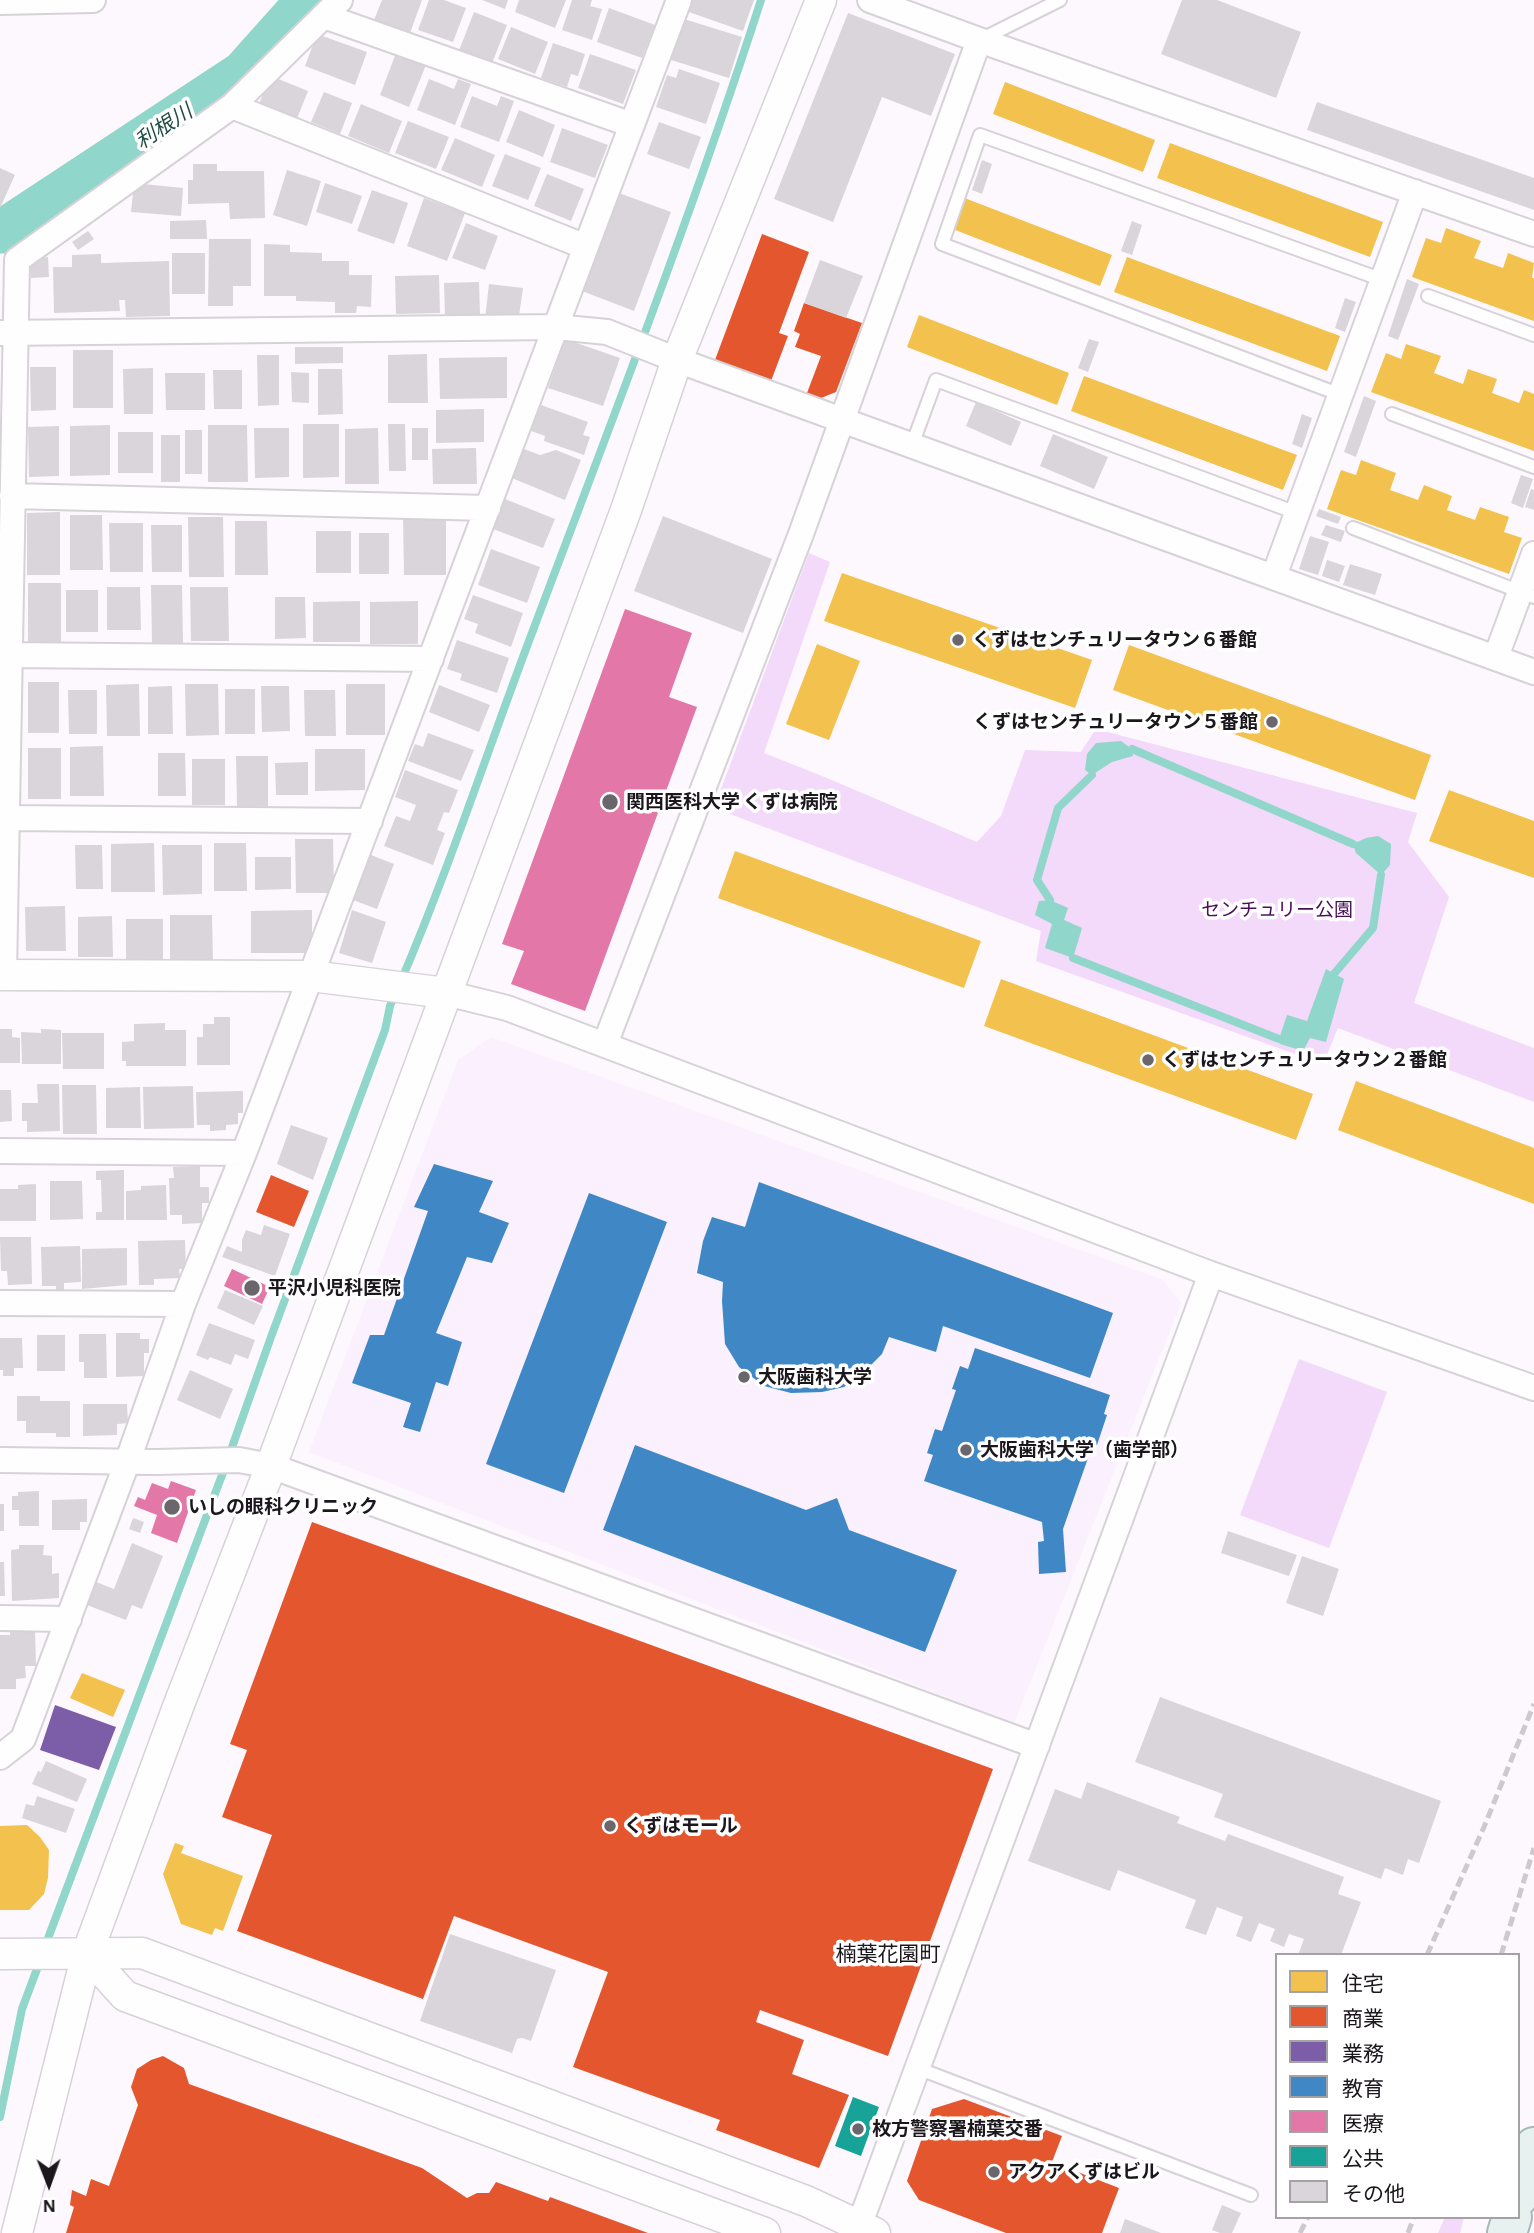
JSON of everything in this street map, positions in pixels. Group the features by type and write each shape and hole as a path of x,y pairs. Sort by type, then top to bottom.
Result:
{"main road":[{"path":"1520,2191 1534,2147"}],"street":[{"path":"0,2 93,0"},
{"path":"17,2233 87,1954 626,510 677,360 821,0"},
{"path":"870,0 1534,234"},
{"path":"0,1757 23,1740 128,1460 183,1304 244,1153 678,1"},
{"path":"632,125 332,8 232,106 17,260 8,333 12,496 2,975 311,976 446,993 507,1008 1211,1274 1534,1388"},
{"path":"605,1044 844,419 979,40"},
{"path":"232,106 586,247"},
{"path":"1274,576 1415,192"},
{"path":"8,333 556,327 607,332 677,360 1534,672"},
{"path":"12,496 488,508"},
{"path":"1496,657 1527,595 1534,554"},
{"path":"9,655 431,659"},
{"path":"7,818 370,821"},
{"path":"0,1151 244,1153"},
{"path":"0,1954 142,1953 814,2204 865,2231 917,2068 1211,1274"},
{"path":"0,1304 183,1304"},
{"path":"0,1460 239,1460 271,1466 1037,1746"},
{"path":"0,1618 69,1619"},
{"path":"87,1954 125,1996 765,2233"}],"lane":[{"path":"979,40 1060,0"},
{"path":"1340,395 942,244 980,135 1383,280"},
{"path":"1429,296 1534,335"},
{"path":"912,445 936,380 1297,513"},
{"path":"1392,414 1534,467"},
{"path":"1353,528 1527,595"},
{"path":"917,2068 1251,2195"}],"shaded area":[{"path":"1121,741 1132,749 1133,756 1112,762 1092,775 1085,770 1087,754 1096,743"},
{"path":"1378,836 1391,844 1390,865 1381,875 1356,853 1353,844"},
{"path":"1050,900 1068,908 1064,920 1082,928 1073,958 1045,948 1052,924 1035,915 1039,901"},
{"path":"1326,969 1344,979 1326,1042 1310,1038 1303,1051 1280,1044 1279,1039 1287,1015 1307,1021"},
{"name":"大阪歯科大学","path":"491,1037 1163,1280 1181,1303 1014,1723 309,1452 458,1060"}],"green space":[{"name":"センチュリー公園","path":"809,553 830,562 764,753 977,842 1001,816 1025,750 1081,752 1096,729 1417,813 1408,842 1449,897 1414,1003 1534,1048 1534,1102 1338,1028 1323,1064 1036,961 1041,931 714,808"},
{"path":"1299,1359 1387,1392 1329,1548 1240,1515"},
{"path":"1444,2219 1464,2219 1460,2233 1438,2233"}],"building: 住宅":[{"path":"1005,82 1155,140 1143,172 993,114"},
{"path":"1170,143 1383,222 1370,257 1157,178"},
{"path":"962,197 1112,255 1100,286 950,228"},
{"path":"1446,228 1481,241 1474,258 1503,268 1508,253 1534,263 1534,321 1412,277 1426,238 1441,243"},
{"path":"1127,257 1340,336 1327,371 1114,292"},
{"path":"919,315 1069,373 1057,405 907,347"},
{"path":"1406,344 1441,356 1434,373 1463,384 1468,369 1497,379 1492,393 1519,403 1524,390 1534,394 1534,451 1371,392 1386,353 1401,359"},
{"path":"1084,376 1297,455 1283,490 1071,411"},
{"path":"1361,460 1396,473 1390,490 1418,500 1424,485 1452,496 1447,510 1475,520 1480,507 1509,517 1504,532 1522,538 1509,574 1327,509 1341,470 1356,475"},
{"name":"くずはセンチュリータウン６番館","path":"842,573 1092,660 1075,708 824,621"},
{"path":"817,644 860,661 829,740 786,724"},
{"name":"くずはセンチュリータウン５番館","path":"1129,645 1431,755 1415,800 1113,690"},
{"path":"1449,790 1534,821 1534,878 1429,841"},
{"path":"735,851 981,941 964,988 718,898"},
{"name":"くずはセンチュリータウン２番館","path":"1001,979 1313,1094 1296,1140 984,1026"},
{"path":"1356,1081 1534,1148 1534,1204 1338,1130"},
{"path":"82,1673 125,1690 113,1717 70,1698"},
{"path":"27,1825 49,1850 48,1878 44,1894 29,1910 0,1910 0,1826"},
{"path":"175,1843 184,1846 181,1853 243,1876 223,1931 215,1928 212,1935 181,1924 163,1874"}],"building: 商業":[{"path":"762,234 809,252 779,333 788,336 771,381 715,360"},
{"path":"804,303 862,323 836,392 821,398 807,393 821,356 795,347 800,334 794,331"},
{"path":"271,1175 309,1191 294,1227 256,1212"},
{"name":"くずはモール","path":"312,1522 993,1769 888,2056 760,2010 756,2022 804,2040 792,2074 849,2095 819,2168 716,2130 720,2120 573,2067 608,1972 454,1916 423,1999 237,1931 272,1835 222,1817 247,1750 230,1744"},
{"path":"163,2056 184,2068 189,2084 422,2168 467,2198 477,2193 489,2193 496,2182 548,2201 550,2197 648,2233 66,2233 74,2207 70,2205 72,2190 86,2196 91,2179 109,2186 138,2105 131,2087 137,2069"},
{"name":"アクアくずはビル","path":"964,2099 1062,2136 1052,2162 1119,2188 1102,2233 1006,2233 919,2200 907,2181 932,2109"}],"building: 業務":[{"path":"55,1705 116,1727 99,1770 40,1750"}],"building: 教育":[{"path":"434,1164 493,1181 479,1212 509,1223 492,1263 467,1257 436,1333 462,1342 448,1386 436,1382 420,1432 403,1427 411,1403 352,1383 370,1335 384,1335 428,1211 414,1207"},
{"path":"759,1182 1113,1313 1090,1378 943,1326 936,1352 889,1337 882,1354 844,1387 822,1392 791,1393 764,1386 739,1367 725,1344 723,1282 697,1273 703,1241 712,1217 745,1227"},
{"path":"589,1193 667,1222 564,1493 486,1464"},
{"path":"975,1348 1110,1395 1104,1414 1107,1415 1097,1445 1093,1444 1063,1529 1066,1572 1039,1574 1038,1542 1044,1541 1042,1522 924,1481 933,1455 927,1453 935,1429 942,1431 956,1390 952,1389 960,1366 968,1369"},
{"path":"635,1445 806,1510 837,1498 849,1530 957,1570 925,1652 603,1530"}],"building: 医療":[{"path":"625,609 692,633 669,697 697,707 585,1011 511,984 524,951 502,944"},
{"path":"232,1269 270,1287 262,1304 224,1286"},
{"path":"171,1481 196,1490 177,1543 151,1533 157,1515 134,1506 138,1497 145,1500 152,1483 168,1489"}],"building: 公共":[{"path":"853,2097 879,2107 861,2156 835,2146"}],"building: その他":[{"path":"382,0 422,0 410,33 374,20"},
{"path":"429,0 444,0 466,8 453,42 418,30"},
{"path":"482,0 508,0 505,9"},
{"path":"519,0 566,0 555,28 515,12"},
{"path":"572,0 592,0 590,6 602,9 592,40 562,30"},
{"path":"690,0 754,0 743,31 686,11"},
{"path":"1182,0 1217,0 1301,32 1276,98 1161,54"},
{"path":"609,8 655,25 642,58 597,42"},
{"path":"474,12 507,25 491,66 458,53"},
{"path":"848,13 955,54 931,116 882,97 833,222 774,199"},
{"path":"684,19 742,37 729,78 671,60"},
{"path":"511,27 548,42 535,74 498,59"},
{"path":"317,34 367,52 355,85 305,66"},
{"path":"553,43 585,54 578,76 571,74 567,87 541,78"},
{"path":"396,53 426,65 409,107 380,95"},
{"path":"590,54 636,70 623,104 578,88"},
{"path":"679,69 720,83 706,124 656,107 667,75 676,78"},
{"path":"271,76 308,91 296,121 258,106"},
{"path":"429,79 454,89 458,79 471,84 455,125 417,110"},
{"path":"324,92 352,103 340,134 311,122"},
{"path":"472,96 497,106 501,96 514,101 499,142 460,127"},
{"path":"1317,102 1534,178 1534,210 1307,130"},
{"path":"361,104 402,121 389,153 348,136"},
{"path":"519,110 555,125 543,157 506,142"},
{"path":"408,121 449,137 436,169 395,153"},
{"path":"659,122 701,137 689,169 647,154"},
{"path":"562,128 608,145 595,178 550,162"},
{"path":"455,138 495,155 482,187 441,170"},
{"path":"505,154 541,168 528,200 492,186"},
{"path":"982,160 992,164 982,194 972,190"},
{"path":"193,164 217,164 217,171 264,171 265,218 230,219 229,203 188,204 188,180 193,180"},
{"path":"0,168 15,175 0,208"},
{"path":"287,170 321,181 307,226 273,215"},
{"path":"547,174 584,189 571,221 534,206"},
{"path":"134,183 183,188 181,216 131,212"},
{"path":"325,183 362,196 352,224 316,212"},
{"path":"372,190 408,203 394,244 357,231"},
{"path":"619,193 671,212 634,311 582,291"},
{"path":"424,198 465,213 447,261 407,246"},
{"path":"206,220 207,239 170,239 170,221"},
{"path":"1132,221 1142,225 1132,255 1121,251"},
{"path":"466,223 498,236 485,270 452,258"},
{"path":"88,231 94,239 78,250 72,242"},
{"path":"209,239 251,239 251,286 233,286 233,306 208,306"},
{"path":"264,244 290,245 290,252 322,253 322,261 349,261 349,275 372,275 371,307 357,306 356,313 335,313 335,302 296,301 296,296 264,296"},
{"path":"172,253 205,253 205,294 172,294"},
{"path":"101,254 101,263 169,261 170,316 126,317 125,300 119,300 120,311 54,313 53,267 72,267 72,255"},
{"path":"48,257 49,277 31,278 30,258"},
{"path":"820,260 863,276 846,318 804,303"},
{"path":"439,275 440,313 396,314 395,276"},
{"path":"1407,279 1419,284 1398,340 1388,336"},
{"path":"479,282 480,315 445,316 444,283"},
{"path":"489,284 523,288 518,323 485,319"},
{"path":"1345,298 1356,302 1345,332 1335,328"},
{"path":"565,339 620,358 603,406 548,388"},
{"path":"1089,339 1099,342 1088,372 1078,368"},
{"path":"295,347 343,347 343,363 295,364"},
{"path":"73,350 113,350 113,408 73,408"},
{"path":"427,354 428,403 388,403 388,355"},
{"path":"257,355 279,355 279,405 258,406"},
{"path":"507,357 507,398 440,399 439,358"},
{"path":"30,367 56,367 56,410 31,411"},
{"path":"153,368 153,414 124,414 123,369"},
{"path":"318,369 342,369 343,414 318,415"},
{"path":"213,370 242,370 242,409 214,409"},
{"path":"291,372 309,373 309,403 292,402"},
{"path":"165,373 205,373 205,410 166,410"},
{"path":"1364,396 1376,401 1356,457 1344,452"},
{"path":"976,402 1021,422 1011,446 966,426"},
{"path":"541,405 588,422 583,435 590,437 584,455 544,441 545,436 531,431"},
{"path":"484,409 484,442 436,443 436,410"},
{"path":"1302,414 1312,418 1302,448 1292,444"},
{"path":"303,424 339,424 339,477 303,478"},
{"path":"388,424 405,424 406,471 389,471"},
{"path":"110,425 110,475 70,476 70,426"},
{"path":"208,425 247,425 248,482 208,482"},
{"path":"59,426 59,476 29,477 28,427"},
{"path":"254,428 289,428 289,477 255,478"},
{"path":"378,428 379,484 345,484 345,429"},
{"path":"412,428 428,428 428,460 412,460"},
{"path":"185,430 202,430 202,474 185,474"},
{"path":"118,432 153,432 153,473 118,473"},
{"path":"1053,434 1108,457 1094,489 1040,466"},
{"path":"161,435 180,435 180,482 161,482"},
{"path":"476,448 477,484 433,484 432,449"},
{"path":"524,449 540,455 556,450 581,460 565,500 512,478"},
{"path":"1521,475 1533,479 1523,508 1511,503"},
{"path":"1531,489 1534,490 1534,510 1525,507"},
{"path":"505,499 555,519 543,548 493,529"},
{"path":"1319,509 1341,517 1338,524 1316,516"},
{"path":"60,512 60,575 27,575 27,513"},
{"path":"70,515 102,515 103,570 70,570"},
{"path":"403,516 446,516 446,575 404,575"},
{"path":"663,516 772,559 743,633 634,591"},
{"path":"188,517 223,517 224,577 189,577"},
{"path":"235,521 267,521 268,575 235,575"},
{"path":"109,523 143,523 143,572 110,572"},
{"path":"151,525 182,525 182,572 152,572"},
{"path":"1326,525 1345,531 1341,542 1321,535"},
{"path":"316,531 351,531 351,573 316,573"},
{"path":"359,533 389,533 389,574 359,574"},
{"path":"1310,536 1329,542 1318,575 1299,569"},
{"path":"491,549 540,567 527,603 478,585"},
{"path":"1327,560 1345,566 1339,582 1322,576"},
{"path":"1350,564 1382,574 1375,595 1343,585"},
{"path":"28,583 61,583 61,647 28,647"},
{"path":"151,585 182,585 183,643 152,643"},
{"path":"107,587 140,587 141,630 107,630"},
{"path":"190,587 228,587 229,641 191,641"},
{"path":"66,590 98,590 98,632 66,632"},
{"path":"473,595 523,613 511,647 475,633 478,624 464,619"},
{"path":"275,597 305,597 306,638 275,639"},
{"path":"360,601 360,642 313,642 313,602"},
{"path":"418,601 418,644 370,644 370,602"},
{"path":"457,640 509,658 497,693 460,680 462,674 447,669"},
{"path":"28,682 59,682 59,733 28,733"},
{"path":"139,684 140,736 107,736 106,685"},
{"path":"185,684 218,684 219,735 186,736"},
{"path":"346,684 385,684 385,735 346,735"},
{"path":"439,685 490,705 479,732 429,712"},
{"path":"172,686 173,734 148,734 148,687"},
{"path":"261,686 289,686 290,731 262,732"},
{"path":"225,689 255,689 255,734 225,734"},
{"path":"68,690 97,690 97,734 69,734"},
{"path":"304,690 335,690 336,736 305,736"},
{"path":"428,733 474,750 461,781 408,761 415,744 423,747"},
{"path":"103,746 104,796 70,796 70,747"},
{"path":"28,748 61,748 61,799 28,799"},
{"path":"315,749 365,749 365,790 315,791"},
{"path":"158,753 185,753 186,796 158,796"},
{"path":"236,756 268,756 268,806 237,806"},
{"path":"192,759 225,759 225,805 192,805"},
{"path":"308,762 308,795 276,795 275,763"},
{"path":"405,770 458,790 449,813 444,812 437,830 445,833 433,865 384,846 396,816 410,821 416,805 395,797"},
{"path":"295,839 333,839 334,893 296,893"},
{"path":"154,843 155,892 111,892 111,844"},
{"path":"214,843 246,843 247,891 214,891"},
{"path":"75,845 102,845 103,889 76,889"},
{"path":"162,845 202,845 202,894 163,895"},
{"path":"371,855 394,864 377,909 353,900"},
{"path":"255,857 291,857 291,889 255,890"},
{"path":"65,906 66,951 26,951 25,907"},
{"path":"312,910 312,953 251,953 251,911"},
{"path":"352,910 386,922 372,963 339,953"},
{"path":"170,915 212,915 213,961 170,962"},
{"path":"112,916 113,957 78,957 78,917"},
{"path":"126,919 163,919 163,961 126,961"},
{"path":"214,1017 230,1017 230,1065 197,1065 197,1037 203,1037 203,1024 214,1024"},
{"path":"165,1023 165,1030 186,1030 186,1066 126,1066 126,1061 122,1061 122,1042 134,1041 134,1024"},
{"path":"0,1029 12,1029 12,1037 20,1038 20,1063 0,1063"},
{"path":"41,1029 61,1030 61,1064 22,1064 21,1032 41,1033"},
{"path":"62,1033 104,1033 104,1069 63,1069"},
{"path":"37,1084 59,1084 60,1131 27,1132 27,1121 22,1121 22,1103 38,1103"},
{"path":"62,1085 96,1085 97,1134 63,1134"},
{"path":"193,1086 194,1128 144,1129 143,1087"},
{"path":"140,1087 141,1128 106,1128 106,1088"},
{"path":"0,1090 11,1090 12,1121 0,1122"},
{"path":"243,1091 243,1113 238,1113 238,1124 226,1125 226,1130 210,1131 210,1125 197,1125 196,1092"},
{"path":"291,1125 328,1138 313,1180 277,1164"},
{"path":"200,1166 200,1187 209,1187 209,1203 202,1203 202,1223 182,1224 182,1215 170,1215 169,1178 174,1178 173,1167"},
{"path":"124,1170 124,1220 96,1220 96,1212 102,1212 101,1180 96,1180 96,1171"},
{"path":"50,1181 82,1181 83,1219 50,1220"},
{"path":"36,1184 36,1221 0,1221 0,1189 18,1189 18,1185"},
{"path":"166,1185 167,1220 126,1220 126,1191 141,1190 141,1186"},
{"path":"264,1225 290,1234 275,1276 222,1257 227,1246 242,1252 242,1240 246,1230 261,1235"},
{"path":"0,1237 31,1237 32,1284 8,1285 7,1271 1,1271"},
{"path":"185,1240 186,1269 179,1269 180,1278 154,1279 154,1285 139,1285 138,1241"},
{"path":"80,1246 81,1282 64,1283 64,1290 56,1290 56,1286 42,1286 41,1247"},
{"path":"127,1248 127,1285 82,1289 82,1249"},
{"path":"225,1290 263,1306 254,1325 217,1308"},
{"path":"209,1323 255,1340 248,1359 235,1354 231,1365 196,1355"},
{"path":"116,1333 140,1333 140,1339 149,1339 149,1353 144,1353 144,1376 116,1377"},
{"path":"79,1334 106,1334 107,1378 84,1378 84,1362 79,1362"},
{"path":"37,1335 65,1335 65,1371 37,1371"},
{"path":"0,1338 22,1338 23,1368 14,1368 14,1376 3,1376 3,1370 0,1370"},
{"path":"190,1370 233,1389 220,1419 177,1400"},
{"path":"17,1396 40,1396 40,1401 70,1401 70,1437 56,1437 56,1433 26,1433 26,1421 17,1421"},
{"path":"83,1404 127,1404 128,1423 117,1424 117,1435 83,1436"},
{"path":"39,1491 39,1526 19,1526 19,1510 12,1510 12,1496 18,1496 18,1492"},
{"path":"87,1499 87,1522 80,1522 80,1530 52,1530 52,1500"},
{"path":"0,1504 4,1504 4,1531 0,1531"},
{"path":"133,1518 144,1522 140,1533 129,1529"},
{"path":"1228,1531 1297,1555 1289,1576 1221,1553"},
{"path":"132,1543 163,1556 142,1609 132,1605 126,1620 87,1605 96,1582 114,1589"},
{"path":"19,1545 44,1545 43,1555 52,1556 52,1574 59,1573 59,1598 12,1601 11,1550 19,1549"},
{"path":"1302,1556 1339,1569 1323,1616 1286,1603"},
{"path":"0,1562 4,1562 5,1596 0,1596"},
{"path":"10,1630 35,1630 36,1666 25,1666 26,1678 16,1679 16,1689 0,1689 0,1635 10,1635"},
{"path":"1160,1697 1441,1801 1419,1863 1408,1859 1403,1875 1385,1868 1381,1879 1214,1817 1223,1794 1135,1762"},
{"path":"46,1761 87,1779 77,1802 32,1784"},
{"path":"1087,1782 1180,1817 1177,1823 1225,1841 1228,1834 1344,1877 1338,1894 1361,1902 1342,1953 1299,1953 1304,1939 1289,1934 1284,1947 1270,1941 1275,1929 1259,1923 1251,1942 1236,1936 1243,1917 1217,1907 1206,1935 1185,1928 1196,1900 1118,1870 1110,1891 1028,1861 1055,1789 1081,1799"},
{"path":"37,1796 75,1809 66,1833 22,1818 26,1804 34,1806"},
{"path":"450,1934 556,1970 531,2041 517,2039 512,2053 420,2021"},
{"path":"1222,2205 1241,2213 1232,2233 1212,2230"},
{"path":"1125,2219 1161,2233 1120,2233"}],"waterway":[{"name":"利根川","path":"0,230 7,230 244,74 310,0"},
{"path":"401,981 454,848 518,669 652,314 761,0"},
{"path":"1132,749 1353,844"},
{"path":"1050,900 1037,880 1058,808 1092,775"},
{"path":"1333,975 1373,928 1381,875"},
{"path":"1073,958 1279,1039"},
{"path":"44,1949 225,1467 385,1030 396,992"},
{"path":"0,2117 22,2009 40,1961"}],"railway":[{"path":"1428,1953 1484,1827 1534,1704"},
{"path":"1502,1953 1534,1848"},
{"path":"1300,2233 1307,2219"},
{"path":"1408,2233 1413,2219"}],"place":[{"name":"くずはセンチュリータウン６番館","path":"958,640"},
{"name":"くずはセンチュリータウン５番館","path":"1272,722"},
{"name":"関西医科大学 くずは病院","path":"610,802"},
{"name":"くずはセンチュリータウン２番館","path":"1148,1060"},
{"name":"平沢小児科医院","path":"252,1288"},
{"name":"大阪歯科大学","path":"744,1377"},
{"name":"大阪歯科大学（歯学部）","path":"966,1450"},
{"name":"いしの眼科クリニック","path":"172,1507"},
{"name":"くずはモール","path":"610,1826"},
{"name":"枚方警察署楠葉交番","path":"858,2129"},
{"name":"アクアくずはビル","path":"994,2172"}],"district":[{"name":"楠葉花園町","path":"888,1955"}]}
